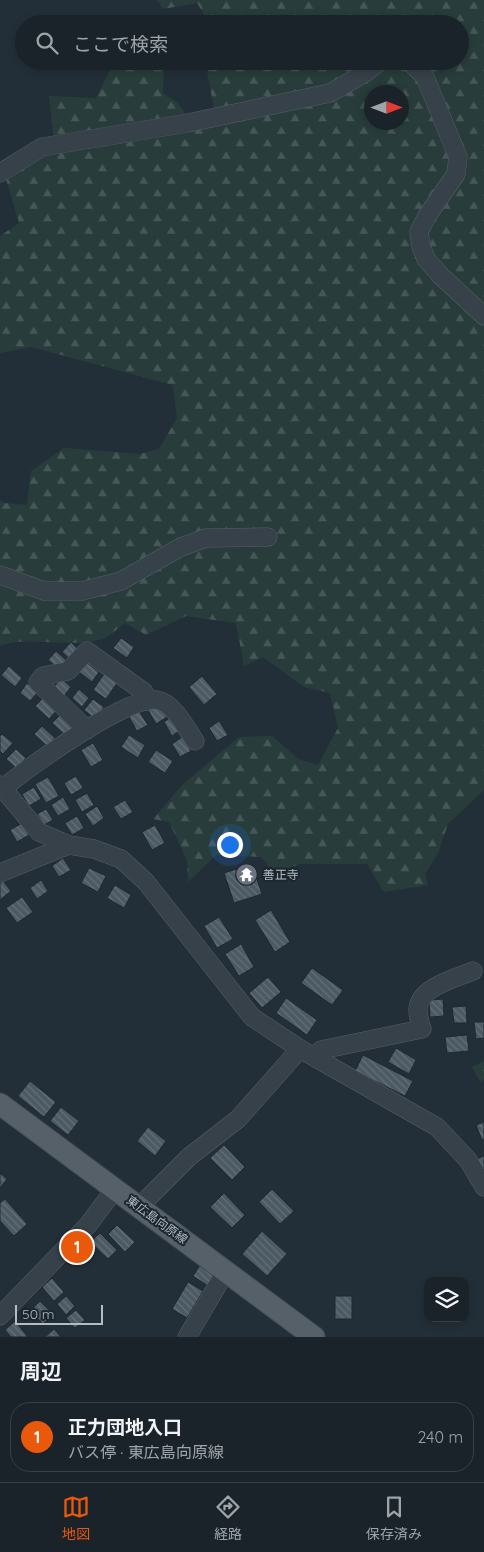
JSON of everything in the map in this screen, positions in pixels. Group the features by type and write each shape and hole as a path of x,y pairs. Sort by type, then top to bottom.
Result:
{"main road":[{"name":"東広島向原線","path":"0,1104 314,1337"}],"street":[{"path":"0,173 42,146 188,123 330,93 369,70"},
{"path":"418,70 425,77 458,157 456,174 427,216 419,232 421,246 426,259 440,275 484,316"},
{"path":"0,575 44,591 82,591 121,581 181,547 206,538 268,537"},
{"path":"86,730 38,682 42,676 68,672 87,651 144,692 146,701"},
{"path":"195,741 168,704 157,700 137,702 86,730 1,787 39,832 69,845 94,849 120,859 146,882 252,1017 437,1127 468,1160 484,1187"},
{"path":"0,873 69,845"},
{"path":"139,1207 189,1156 238,1119 308,1052 422,1029 418,1009 420,999 427,992 473,971"},
{"path":"0,1316 88,1224 115,1189"},
{"path":"187,1337 226,1272"}],"green space":[{"path":"157,0 484,0 484,304 446,269 434,255 428,233 464,177 467,156 430,70 469,70 469,15 204,15 197,3 163,9"},
{"path":"110,70 164,70 163,93 178,103 186,114 54,140 49,96 96,98"},
{"path":"351,70 327,85 214,109 207,71"},
{"path":"376,70 410,70 418,77 453,157 419,253 484,322 484,790 448,824 438,853 425,874 428,885 384,892 367,864 300,864 275,872 261,857 216,855 188,882 187,860 169,822 153,819 182,785 239,737 272,736 298,759 318,765 338,728 330,693 304,687 263,657 244,666 236,623 186,616 146,635 125,623 105,638 91,642 21,642 0,646 0,500 5,503 27,505 31,471 64,448 139,454 159,449 177,418 173,385 31,347 0,353 0,236 19,223 6,179 41,155 334,96"},
{"path":"484,1061 484,1079 480,1082 472,1067"}],"building":[{"path":"121,638 134,647 127,658 113,648"},
{"path":"71,642 80,651 71,660 62,652"},
{"path":"56,651 66,660 59,669 48,660"},
{"path":"86,662 99,672 92,682 79,672"},
{"path":"9,666 22,678 15,687 1,675"},
{"path":"104,674 117,683 106,699 93,690"},
{"path":"202,676 217,694 204,705 189,687"},
{"path":"61,678 71,687 64,696 54,687"},
{"path":"27,683 38,692 30,701 20,693"},
{"path":"79,689 89,698 82,707 72,698"},
{"path":"43,698 57,710 49,719 35,706"},
{"path":"93,699 104,707 95,719 84,710"},
{"path":"158,704 167,717 156,724 148,710"},
{"path":"139,711 148,725 137,731 129,717"},
{"path":"60,715 74,727 66,736 52,723"},
{"path":"174,715 182,729 172,736 164,722"},
{"path":"219,721 228,735 217,741 209,728"},
{"path":"42,726 55,738 48,747 34,734"},
{"path":"2,734 13,743 3,754 0,751 0,736"},
{"path":"129,735 145,745 138,758 121,747"},
{"path":"182,737 191,751 180,757 172,744"},
{"path":"93,743 103,760 91,767 81,750"},
{"path":"16,749 26,758 16,768 6,759"},
{"path":"156,750 173,761 165,773 148,762"},
{"path":"76,776 83,788 71,795 64,783"},
{"path":"48,777 59,796 46,803 35,784"},
{"path":"34,787 41,799 29,806 22,794"},
{"path":"87,793 94,805 82,812 75,800"},
{"path":"63,797 70,809 58,816 51,805"},
{"path":"125,800 133,812 121,819 113,807"},
{"path":"97,806 104,818 93,826 85,814"},
{"path":"46,809 53,820 44,825 37,814"},
{"path":"77,816 84,828 72,835 65,823"},
{"path":"22,823 29,835 17,842 10,830"},
{"path":"155,825 165,843 152,850 142,832"},
{"path":"63,858 71,870 59,877 52,866"},
{"path":"252,864 262,894 234,903 224,873"},
{"path":"89,868 106,876 98,892 81,883"},
{"path":"41,880 48,891 37,899 30,888"},
{"path":"3,881 11,891 0,900 0,883"},
{"path":"115,885 131,895 124,908 107,898"},
{"path":"22,897 33,912 17,923 6,908"},
{"path":"271,910 290,942 275,952 255,920"},
{"path":"219,917 233,939 217,948 204,926"},
{"path":"241,944 254,967 239,976 225,954"},
{"path":"312,968 343,990 332,1005 301,983"},
{"path":"268,977 281,992 262,1008 249,993"},
{"path":"286,998 317,1020 307,1035 276,1013"},
{"path":"443,999 444,1016 430,1017 429,1000"},
{"path":"466,1006 467,1023 454,1023 452,1007"},
{"path":"474,1022 484,1022 484,1038 476,1039"},
{"path":"467,1035 469,1051 447,1053 445,1037"},
{"path":"396,1048 416,1060 409,1074 388,1062"},
{"path":"363,1055 413,1081 405,1096 355,1071"},
{"path":"30,1081 56,1102 44,1117 18,1096"},
{"path":"61,1107 79,1121 68,1135 50,1121"},
{"path":"484,1122 484,1140 482,1140 476,1125"},
{"path":"148,1127 166,1141 155,1156 137,1141"},
{"path":"224,1145 245,1167 232,1180 210,1158"},
{"path":"484,1156 484,1174 477,1159"},
{"path":"0,1173 7,1179 0,1188"},
{"path":"272,1189 294,1211 280,1224 259,1202"},
{"path":"224,1193 245,1215 232,1228 210,1207"},
{"path":"5,1199 27,1224 14,1236 0,1221 0,1203"},
{"path":"117,1225 135,1242 125,1252 108,1234"},
{"path":"262,1231 287,1254 267,1276 242,1254"},
{"path":"100,1233 117,1250 108,1259 90,1242"},
{"path":"200,1265 215,1276 208,1286 193,1276"},
{"path":"52,1278 64,1292 54,1301 42,1287"},
{"path":"188,1282 203,1291 187,1318 172,1309"},
{"path":"66,1296 75,1306 66,1315 57,1304"},
{"path":"335,1296 352,1296 352,1319 335,1319"},
{"path":"40,1301 53,1314 43,1324 30,1311"},
{"path":"76,1310 85,1320 75,1328 66,1318"},
{"path":"15,1321 28,1337 11,1337 5,1330"},
{"path":"54,1329 61,1337 45,1337"}],"place":[{"name":"善正寺","path":"247,875"},
{"name":"正力団地入口","path":"77,1247"}]}
